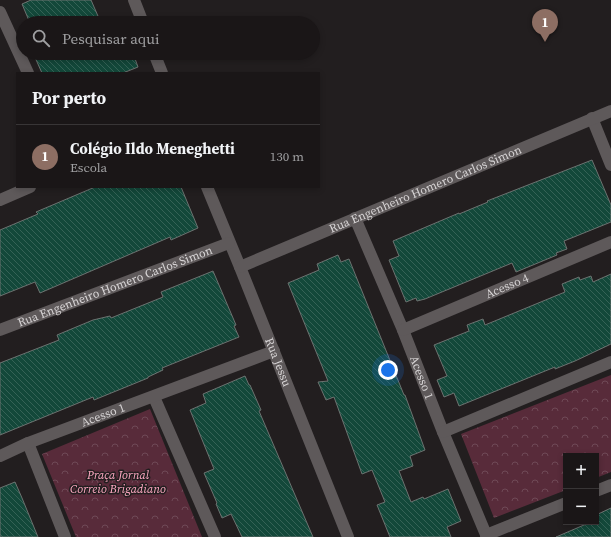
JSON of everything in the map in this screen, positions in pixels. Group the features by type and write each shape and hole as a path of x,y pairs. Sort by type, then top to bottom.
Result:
{"street":[{"path":"134,0 140,16"},
{"path":"0,12 16,47"},
{"path":"22,60 28,72"},
{"path":"157,60 162,72"},
{"name":"Rua Engenheiro Homero Carlos Simon","path":"240,267 611,111"},
{"path":"592,118 611,165"},
{"path":"0,200 28,188"},
{"name":"Rua Jessu","path":"207,188 348,537"},
{"name":"Acesso 1","path":"354,218 403,330 486,536"},
{"name":"Acesso 4","path":"403,330 611,242"},
{"name":"Rua Engenheiro Homero Carlos Simon","path":"0,330 229,243"},
{"name":"Acesso 1","path":"0,456 28,443 274,351"},
{"path":"443,432 611,362"},
{"path":"154,397 215,537"},
{"path":"28,443 65,537"},
{"path":"599,490 611,485"},
{"path":"486,536 563,504"}],"green space":[{"path":"611,375 611,472 599,477 599,453 563,453 563,491 494,518 461,434"},
{"name":"Praça Jornal Correio Brigadiano","path":"150,409 202,537 76,537 42,454"}],"building":[{"path":"31,0 91,0 98,16 27,16 22,4"},
{"path":"36,60 136,60 138,67 126,72 42,72"},
{"path":"592,160 611,205 611,222 564,241 567,249 556,253 557,255 516,272 512,263 425,299 417,301 416,298 406,302 389,260 399,256 393,241 488,202 487,201"},
{"path":"93,188 181,188 198,228 171,240 170,237 40,293 35,282 0,296 0,230 38,214 36,212"},
{"path":"338,255 341,262 349,259 405,395 425,450 410,456 413,466 399,471 411,502 423,497 424,499 448,489 461,521 447,527 451,537 390,537 377,505 385,502 372,470 362,474 334,397 326,400 318,382 328,381 288,283 319,270 317,264"},
{"path":"213,271 236,325 234,326 239,337 162,368 163,370 148,378 94,400 93,397 0,435 0,363 59,340 57,335 93,320 110,316 111,318 163,297 161,292"},
{"path":"611,274 611,344 575,361 555,369 555,367 459,406 454,393 444,397 437,380 447,376 434,345 469,331 467,325 483,319 485,325 565,292 562,284 579,277 580,280 591,276 593,282"},
{"path":"245,376 261,410 259,411 313,537 242,537 231,514 222,518 216,504 217,503 204,473 214,469 190,410 206,403 203,394"},
{"path":"15,482 38,537 0,537 0,488"},
{"path":"611,508 611,537 556,537 584,525 599,525 599,514"}],"place":[{"name":"Colégio Ildo Meneghetti","path":"545,42"}]}
